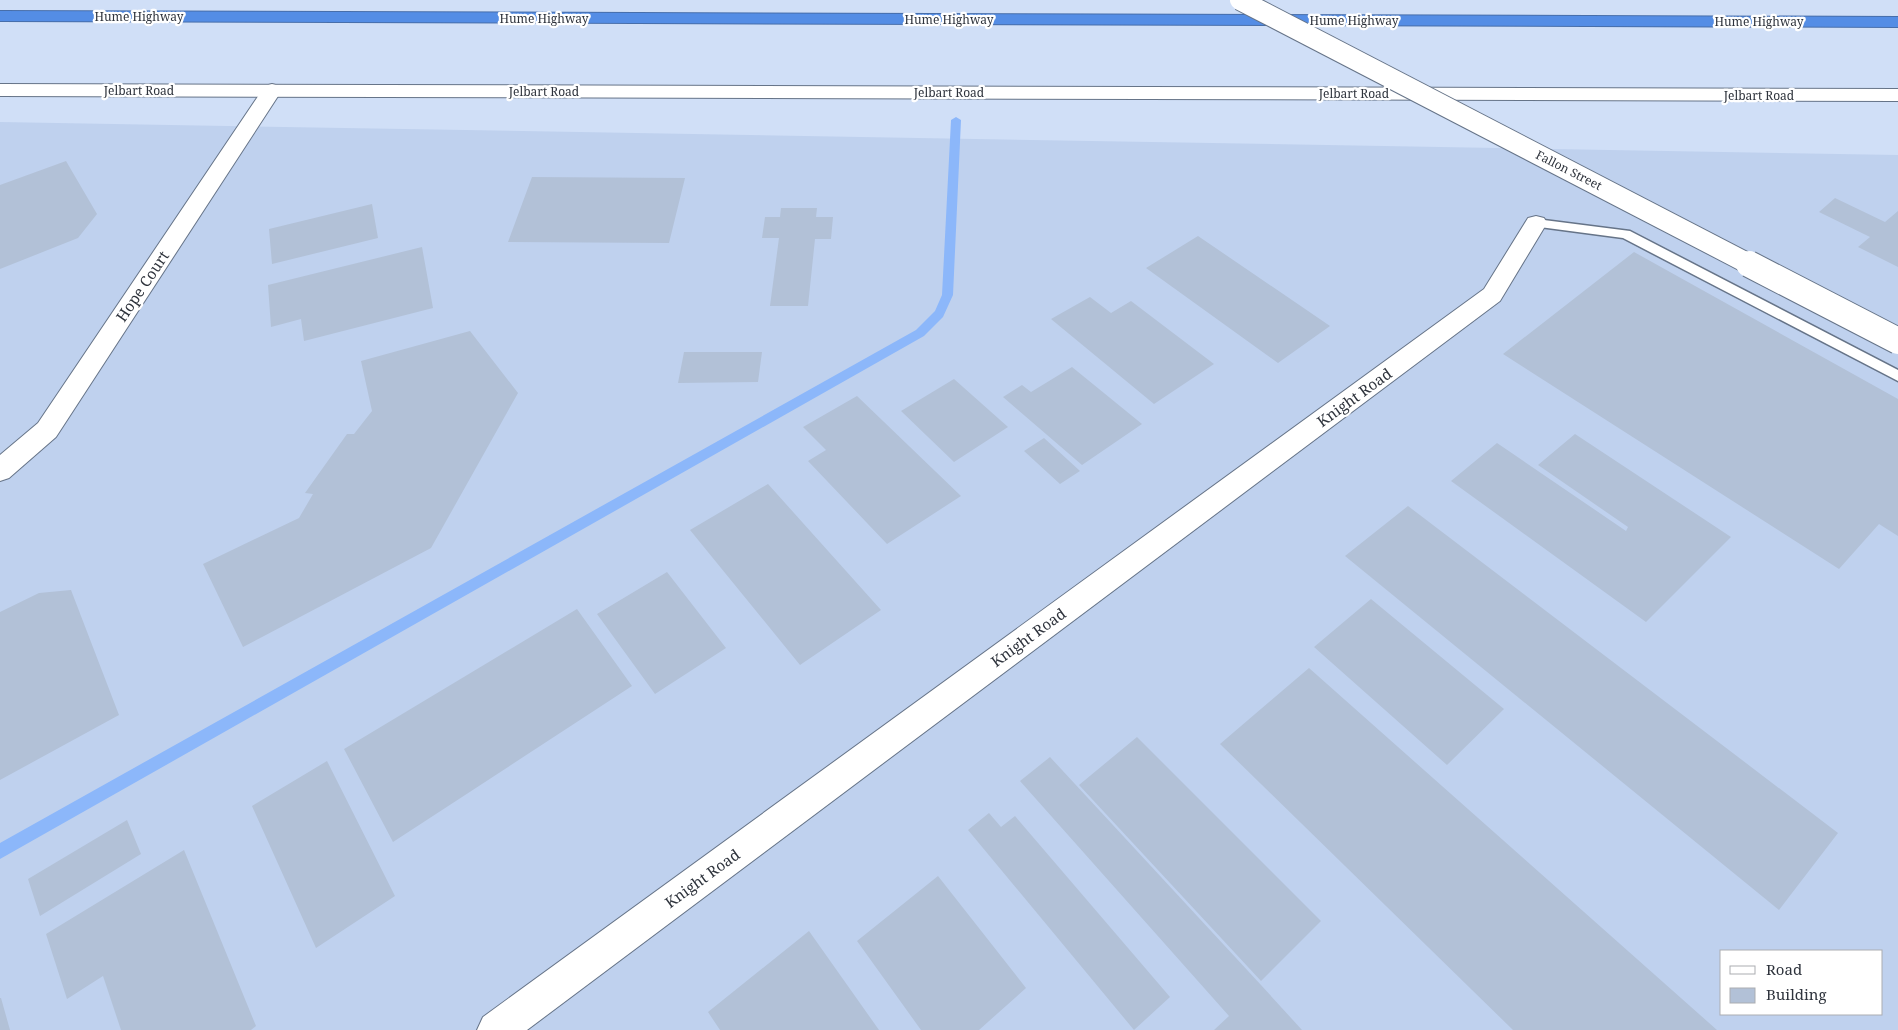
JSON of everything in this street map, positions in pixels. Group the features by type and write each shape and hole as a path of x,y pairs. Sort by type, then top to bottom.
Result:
{"highway":[{"name":"Hume Highway","path":"0,16 1898,22"}],"street":[{"name":"Fallon Street","path":"1240,0 1898,341"},
{"name":"Jelbart Road","path":"0,90 1898,96"},
{"name":"Hope Court","path":"0,470 47,430 272,90"},
{"name":"Knight Road","path":"496,1030 1492,295 1536,222"}],"lane":[{"path":"1536,222 1626,234 1898,376"}],"shaded area":[{"path":"0,122 1898,155 1898,1030 0,1030"}],"building":[{"path":"66,161 97,214 78,238 0,269 0,185"},
{"path":"532,177 685,178 669,243 508,242"},
{"path":"1835,198 1885,222 1898,211 1898,267 1858,247 1870,237 1819,212"},
{"path":"372,204 378,238 272,264 269,229"},
{"path":"781,208 817,208 816,217 833,217 831,239 815,239 808,306 770,306 779,238 762,238 765,217 780,217"},
{"path":"1198,236 1330,326 1278,363 1146,268"},
{"path":"422,247 433,308 304,341 301,319 271,327 268,285"},
{"path":"1634,252 1898,399 1898,536 1879,524 1839,569 1503,354"},
{"path":"1090,297 1111,313 1131,301 1214,364 1154,404 1051,319"},
{"path":"470,331 518,393 431,548 243,647 203,564 299,518 313,494 305,493 347,434 354,434 372,411 361,361"},
{"path":"684,352 762,352 758,382 678,383"},
{"path":"1072,367 1142,424 1082,465 1003,397 1022,385 1031,392"},
{"path":"954,379 1008,427 954,462 901,411"},
{"path":"857,396 961,496 887,544 808,461 826,450 803,427"},
{"path":"1575,434 1731,537 1646,622 1451,481 1497,443 1626,531 1628,527 1538,465"},
{"path":"1044,438 1080,471 1060,484 1024,451"},
{"path":"768,484 881,610 800,665 690,530"},
{"path":"1408,506 1838,833 1779,910 1345,556"},
{"path":"667,572 726,648 655,694 597,614"},
{"path":"71,590 119,715 0,780 0,612 39,593"},
{"path":"1371,599 1504,709 1447,765 1314,647"},
{"path":"577,609 632,686 393,842 344,749"},
{"path":"1309,668 1717,1030 1513,1030 1220,744"},
{"path":"1137,737 1321,921 1261,981 1079,785"},
{"path":"1050,757 1302,1030 1214,1030 1229,1016 1020,781"},
{"path":"327,761 395,896 316,948 252,806"},
{"path":"989,813 1001,827 1015,816 1170,997 1134,1030 968,830"},
{"path":"127,820 141,854 40,916 28,879"},
{"path":"184,850 256,1026 251,1030 121,1030 103,976 67,999 46,934"},
{"path":"938,876 1026,988 979,1030 921,1030 857,941"},
{"path":"809,931 879,1030 720,1030 708,1012"},
{"path":"1,998 10,1030 0,1030"}],"waterway":[{"path":"0,851 920,333 934,320 946,302 956,120"}]}
